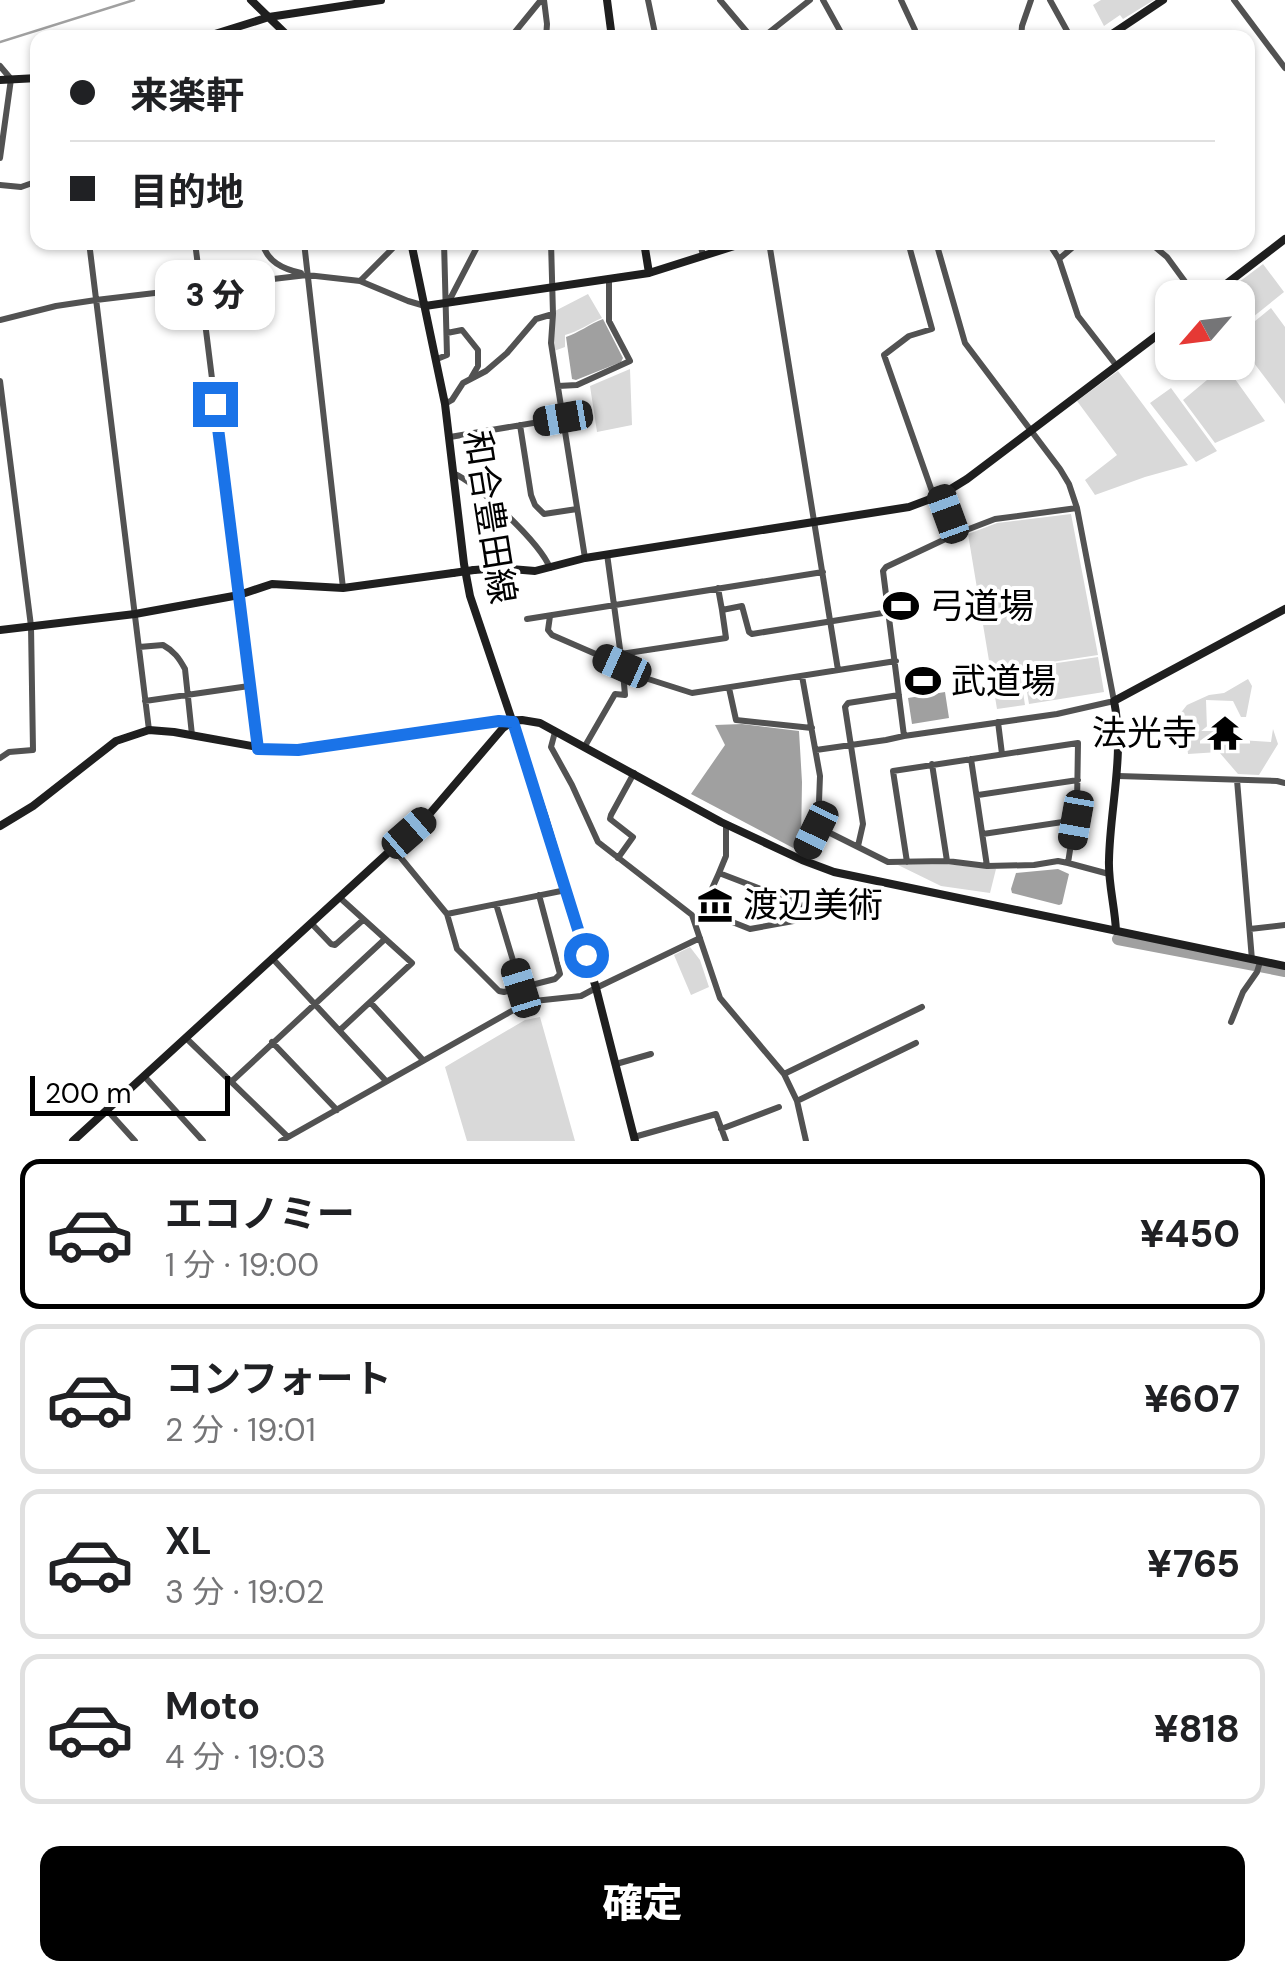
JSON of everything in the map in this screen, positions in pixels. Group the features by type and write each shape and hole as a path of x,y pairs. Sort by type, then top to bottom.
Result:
{"street":[{"path":"252,0 282,30"},
{"path":"226,30 269,16 382,0"},
{"path":"517,30 543,0"},
{"path":"543,0 547,30"},
{"path":"607,0 611,30"},
{"path":"648,0 654,30"},
{"path":"720,0 745,30"},
{"path":"772,30 810,0"},
{"path":"823,0 840,30"},
{"path":"901,0 915,30"},
{"path":"1022,30 1031,0"},
{"path":"1050,0 1067,30"},
{"path":"1234,0 1285,68"},
{"path":"1118,30 1160,1"},
{"path":"0,66 11,79"},
{"path":"0,80 30,78"},
{"path":"0,158 11,79"},
{"path":"0,185 21,188 30,184"},
{"path":"1231,280 1285,239"},
{"path":"89,250 148,730"},
{"path":"196,250 258,749"},
{"path":"266,250 270,259 282,267 308,275 360,280 425,306 609,281 724,250"},
{"path":"305,250 343,588"},
{"path":"360,280 391,250"},
{"name":"和合豊田線","path":"413,250 445,404 470,596 596,988 635,1139"},
{"path":"437,358 447,355 444,250"},
{"path":"447,301 475,250"},
{"path":"551,250 550,342 585,558"},
{"path":"645,250 649,273"},
{"path":"702,250 703,257"},
{"path":"770,250 838,670"},
{"path":"910,250 932,329 909,336 884,354 956,534"},
{"path":"938,250 965,343 1032,429 1069,484 1077,508 1114,701 1118,776 1109,874 1116,930"},
{"path":"1054,250 1078,316 1116,365"},
{"path":"1059,258 1069,250"},
{"path":"1158,250 1184,280"},
{"path":"0,320 96,300 308,275"},
{"path":"558,386 578,385 630,361 609,321 609,281"},
{"path":"445,404 460,387 507,353 536,319 553,314"},
{"path":"446,333 462,330 478,350 478,366 470,379"},
{"path":"0,630 135,614 239,596 272,584 343,588 474,570 535,571 607,554 909,507 967,479 1155,336"},
{"path":"0,381 30,626 33,750 9,752 0,758"},
{"path":"450,437 563,418"},
{"path":"520,425 535,505 544,514 577,509"},
{"path":"453,473 496,506 545,556 550,568"},
{"path":"904,736 883,571 995,519 1077,508"},
{"path":"585,746 615,694 625,695 607,554"},
{"path":"527,620 823,572"},
{"path":"620,654 726,638 718,588"},
{"path":"722,610 742,606 752,634 889,612"},
{"path":"816,750 1057,714 1114,701 1285,609"},
{"path":"550,616 548,630 552,634 623,669 692,694 896,661"},
{"path":"139,648 163,645 176,654 185,668 192,735"},
{"path":"802,676 820,776 818,826 802,860"},
{"path":"145,702 249,686"},
{"path":"728,688 736,720 812,728"},
{"path":"858,846 863,824 846,704 899,695"},
{"path":"0,826 106,748 148,730 258,749 298,750 522,720 540,723 726,824 802,860 856,878 1116,930 1257,964 1285,966"},
{"path":"73,1141 441,802 503,728 513,722"},
{"path":"998,722 1002,754"},
{"path":"556,732 551,748 598,842 692,915 720,998 784,1074 797,1102 806,1141"},
{"path":"907,862 893,771 1078,743 1076,820 1068,863"},
{"path":"971,759 987,866"},
{"path":"932,764 947,861"},
{"path":"618,858 633,837 610,815 634,773"},
{"path":"1118,776 1285,783"},
{"path":"978,795 1078,780"},
{"path":"1231,1022 1257,964 1250,929 1237,780"},
{"path":"983,834 1076,820"},
{"path":"695,925 726,856 726,824"},
{"path":"818,826 888,862 1034,866 1058,861 1109,874"},
{"path":"392,847 447,914 457,950 498,991 555,979 560,974 539,895"},
{"path":"702,910 750,929 799,920 797,902 719,873"},
{"path":"447,914 566,890"},
{"path":"339,897 412,963 340,1030"},
{"path":"496,904 521,988"},
{"path":"311,923 335,944 362,920"},
{"path":"1250,929 1285,925"},
{"path":"231,1082 385,938"},
{"path":"186,1038 285,1139 517,1008 534,1001 581,996 700,938"},
{"path":"272,958 386,1081"},
{"path":"370,1002 423,1060"},
{"path":"784,1074 922,1007"},
{"path":"272,1042 337,1110"},
{"path":"797,1102 916,1043"},
{"path":"616,1064 651,1054"},
{"path":"144,1076 203,1141"},
{"path":"722,1129 779,1108"},
{"path":"107,1110 135,1141"},
{"path":"635,1139 716,1114 726,1141"}],"shaded area":[{"path":"1101,0 1154,0 1104,26 1093,5"},
{"path":"1263,264 1284,292 1255,315 1255,280 1242,280"},
{"path":"588,294 602,318 565,335 565,347 554,351 555,311"},
{"path":"1271,308 1285,327 1285,404 1255,364 1255,321"},
{"path":"603,319 623,358 621,362 572,379 566,337"},
{"path":"630,369 632,425 597,432 590,386"},
{"path":"1118,371 1188,465 1095,495 1085,480 1117,455 1077,401"},
{"path":"1207,380 1236,380 1265,421 1215,443 1183,400"},
{"path":"1171,388 1217,451 1196,462 1150,403"},
{"path":"1071,514 1098,655 1019,667 1025,705 997,709 968,534 997,523"},
{"path":"1098,657 1104,692 1029,704 1023,668"},
{"path":"1248,679 1252,686 1246,717 1241,717 1233,701 1206,700 1207,729 1223,731 1224,739 1271,742 1273,729 1278,744 1259,775 1238,774 1219,752 1188,754 1187,745 1180,742 1171,725 1187,705 1224,693"},
{"path":"945,692 949,718 912,724 908,698"},
{"path":"715,725 799,731 801,842 797,850 691,794 725,745"},
{"path":"898,865 996,869 990,893 941,886"},
{"path":"1058,869 1069,874 1062,904 1012,893 1016,873"},
{"path":"690,947 700,960 709,987 691,995 674,955"},
{"path":"540,1017 575,1141 467,1141 445,1067 525,1020"}],"waterway":[{"path":"38,30 134,0"},
{"path":"0,42 30,33"},
{"path":"1118,939 1285,971"}],"place":[{"name":"弓道場","path":"901,606"},
{"name":"武道場","path":"923,681"},
{"name":"法光寺","path":"1225,733"},
{"name":"渡辺美術","path":"715,905"}],"route":[{"path":"215,404 258,749 280,752 513,722 586,955"}]}
